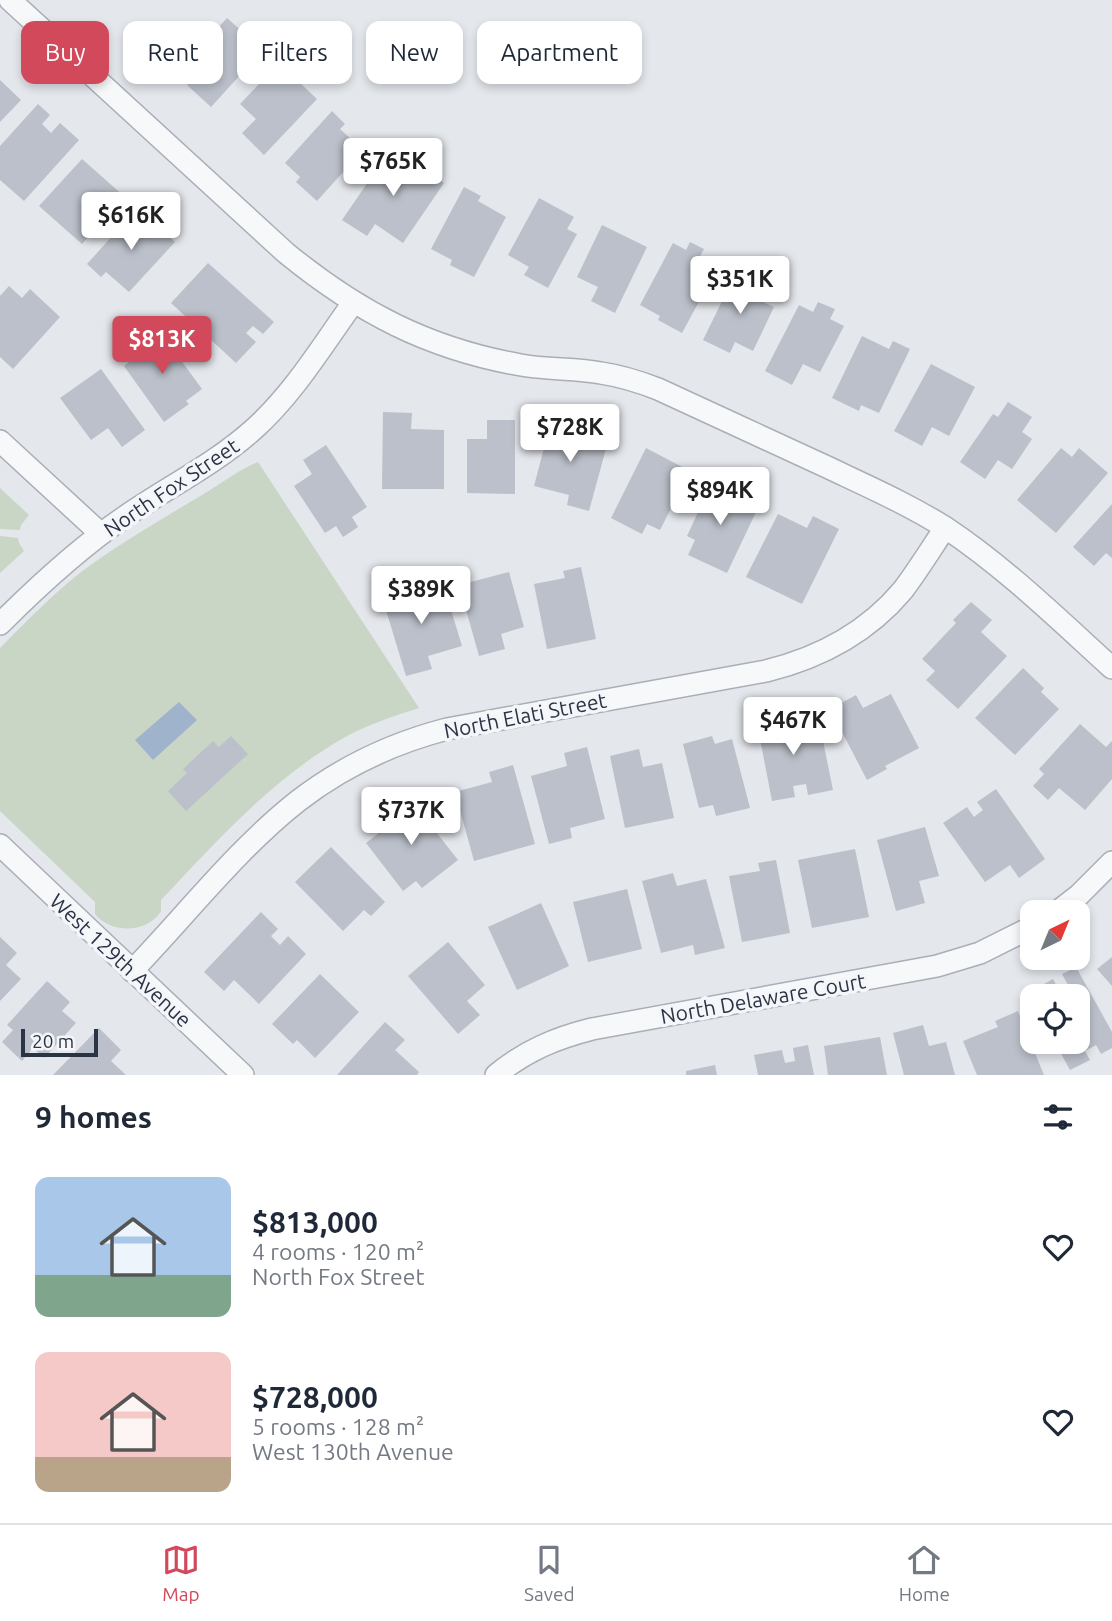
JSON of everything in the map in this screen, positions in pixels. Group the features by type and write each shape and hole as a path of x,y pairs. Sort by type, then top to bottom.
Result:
{"street":[{"path":"10,0 286,253 353,303 402,329 466,353 542,368 602,373 658,389 877,491 922,513 968,543 1012,578 1112,668"},
{"name":"North Fox Street","path":"0,624 52,574 101,534 149,500 219,457 256,428 291,390 353,303"},
{"path":"0,441 101,534"},
{"name":"North Elati Street","path":"132,971 264,831 299,800 349,767 400,744 447,729 766,671 808,659 858,632 888,606 913,577 945,528"},
{"name":"West 129th Avenue","path":"0,845 243,1075"},
{"path":"1071,900 1112,862"},
{"name":"North Delaware Court","path":"496,1075 530,1051 572,1034 937,966 980,953 1020,933"}],"green space":[{"path":"258,462 419,708 355,732 310,759 264,796 221,837 161,900 161,911 154,919 139,927 115,927 95,914 95,902 0,811 0,648 79,573 146,528"},
{"path":"0,488 29,515 20,530 0,529"},
{"path":"0,536 18,538 24,551 0,573"}],"water":[{"path":"179,702 197,720 153,760 135,740"}],"building":[{"path":"227,18 237,27 237,78 211,107 187,85 223,84 223,22"},
{"path":"0,80 21,100 0,122"},
{"path":"259,84 301,84 317,99 264,155 242,133 256,119 240,104"},
{"path":"38,104 50,115 42,124 51,133 60,123 79,140 24,201 0,180 0,146"},
{"path":"332,111 345,124 340,129 363,150 317,201 296,182 300,177 285,163"},
{"path":"392,147 413,161 405,172 415,178 422,168 444,183 403,243 375,224 367,236 342,220"},
{"path":"82,159 125,197 82,244 39,206"},
{"path":"464,187 481,196 478,201 506,217 474,277 450,265 452,260 431,249"},
{"path":"539,198 574,217 567,229 577,234 548,288 524,275 529,267 508,255"},
{"path":"133,213 148,227 153,222 175,242 129,292 106,272 101,277 87,264"},
{"path":"602,225 647,247 615,313 591,301 598,287 577,277"},
{"path":"690,242 704,249 697,262 715,272 682,333 658,320 660,316 640,305 673,243 686,250"},
{"path":"208,263 274,322 263,334 253,326 246,333 256,342 236,363 171,303"},
{"path":"743,274 768,286 761,301 774,307 753,351 735,342 730,353 703,340 729,287 735,290"},
{"path":"9,286 22,298 30,289 60,317 13,369 0,357 0,296"},
{"path":"818,302 835,309 830,319 844,326 820,372 803,364 792,385 765,371 799,305 813,312"},
{"path":"158,329 202,389 186,401 189,404 164,422 124,366 137,356 131,348"},
{"path":"862,336 889,349 893,341 910,349 879,413 861,405 859,411 832,398"},
{"path":"931,364 975,387 949,436 932,427 922,446 894,431"},
{"path":"101,369 145,430 122,447 108,428 91,440 60,398"},
{"path":"1008,402 1032,417 1022,432 1032,439 1012,469 998,460 985,479 960,462 993,414 998,417"},
{"path":"383,412 412,413 411,429 444,430 444,489 382,489"},
{"path":"553,414 574,420 570,435 607,445 589,511 567,505 569,495 534,486"},
{"path":"487,420 515,420 515,494 467,493 467,439 487,439"},
{"path":"326,445 367,507 352,517 358,527 343,537 336,526 325,533 294,486 312,474 303,460"},
{"path":"646,448 690,471 660,530 647,524 642,534 611,518"},
{"path":"1061,448 1072,457 1079,448 1108,473 1056,533 1017,500"},
{"path":"713,480 742,493 737,503 756,512 727,573 688,555 695,540 687,536"},
{"path":"1112,504 1112,558 1106,553 1094,566 1073,547"},
{"path":"778,514 807,528 813,516 839,529 802,604 746,577"},
{"path":"581,567 596,639 547,649 534,584 565,578 563,571"},
{"path":"509,572 524,627 501,634 505,649 479,656 459,585"},
{"path":"425,584 428,592 444,587 462,646 428,656 432,669 406,676 382,597"},
{"path":"971,602 992,620 981,632 1007,656 958,709 926,680 935,671 922,659 956,623 953,620"},
{"path":"1023,668 1044,688 1041,692 1059,709 1015,755 975,718"},
{"path":"891,694 919,748 885,766 887,769 867,780 830,709 856,695 863,708"},
{"path":"785,713 788,727 819,721 833,790 808,795 806,784 793,786 795,797 772,801 756,718"},
{"path":"1080,724 1106,747 1112,741 1112,779 1085,810 1059,788 1048,800 1033,786 1044,774 1039,769"},
{"path":"231,736 248,754 186,811 168,791 187,773 183,769 213,741 219,747"},
{"path":"712,736 715,744 732,739 750,808 716,816 713,805 699,808 683,744"},
{"path":"587,747 605,819 570,828 572,838 549,844 531,776 567,766 564,753"},
{"path":"639,749 643,767 662,763 674,818 625,828 610,756"},
{"path":"513,765 535,844 474,861 455,792 492,782 489,772"},
{"path":"996,789 1045,859 1019,878 1010,865 985,882 943,823 967,807 974,817 983,810 977,802"},
{"path":"407,795 458,860 422,888 416,881 403,891 366,843 394,821 386,811"},
{"path":"925,827 939,876 919,881 925,903 896,911 877,840"},
{"path":"331,847 385,902 371,916 364,910 343,931 295,882"},
{"path":"855,849 869,917 812,928 798,860"},
{"path":"776,860 790,933 742,942 729,876 760,871 758,863"},
{"path":"673,873 677,886 706,879 725,948 695,955 693,945 661,953 642,881"},
{"path":"627,889 642,949 588,962 573,902"},
{"path":"541,903 569,966 517,990 488,927"},
{"path":"261,912 278,929 271,936 280,945 288,936 306,954 259,1004 234,980 224,991 204,972"},
{"path":"0,937 17,953 6,965 21,979 0,1001"},
{"path":"448,942 485,985 467,1001 480,1015 458,1034 408,976"},
{"path":"1112,957 1112,986 1097,969"},
{"path":"1078,970 1085,984 1067,984 1062,974"},
{"path":"320,974 359,1012 315,1058 297,1040 293,1044 272,1024"},
{"path":"47,981 70,1002 62,1011 76,1023 44,1058 33,1048 22,1061 2,1042 13,1030 7,1025"},
{"path":"1090,992 1112,1032 1112,1048 1101,1054 1096,1045 1090,1048"},
{"path":"1018,1011 1020,1054 1035,1054 1044,1075 977,1075 963,1041 998,1027 995,1021"},
{"path":"385,1022 405,1040 395,1050 419,1072 417,1075 337,1075"},
{"path":"923,1025 929,1046 946,1042 955,1075 904,1075 893,1033"},
{"path":"99,1028 121,1050 111,1061 126,1075 53,1075"},
{"path":"880,1037 887,1075 828,1075 824,1046"},
{"path":"808,1045 814,1075 758,1075 754,1055 782,1050 785,1063 795,1061 793,1048"},
{"path":"1061,1054 1087,1054 1090,1060 1070,1070"},
{"path":"715,1065 717,1075 686,1075 686,1071"}]}
